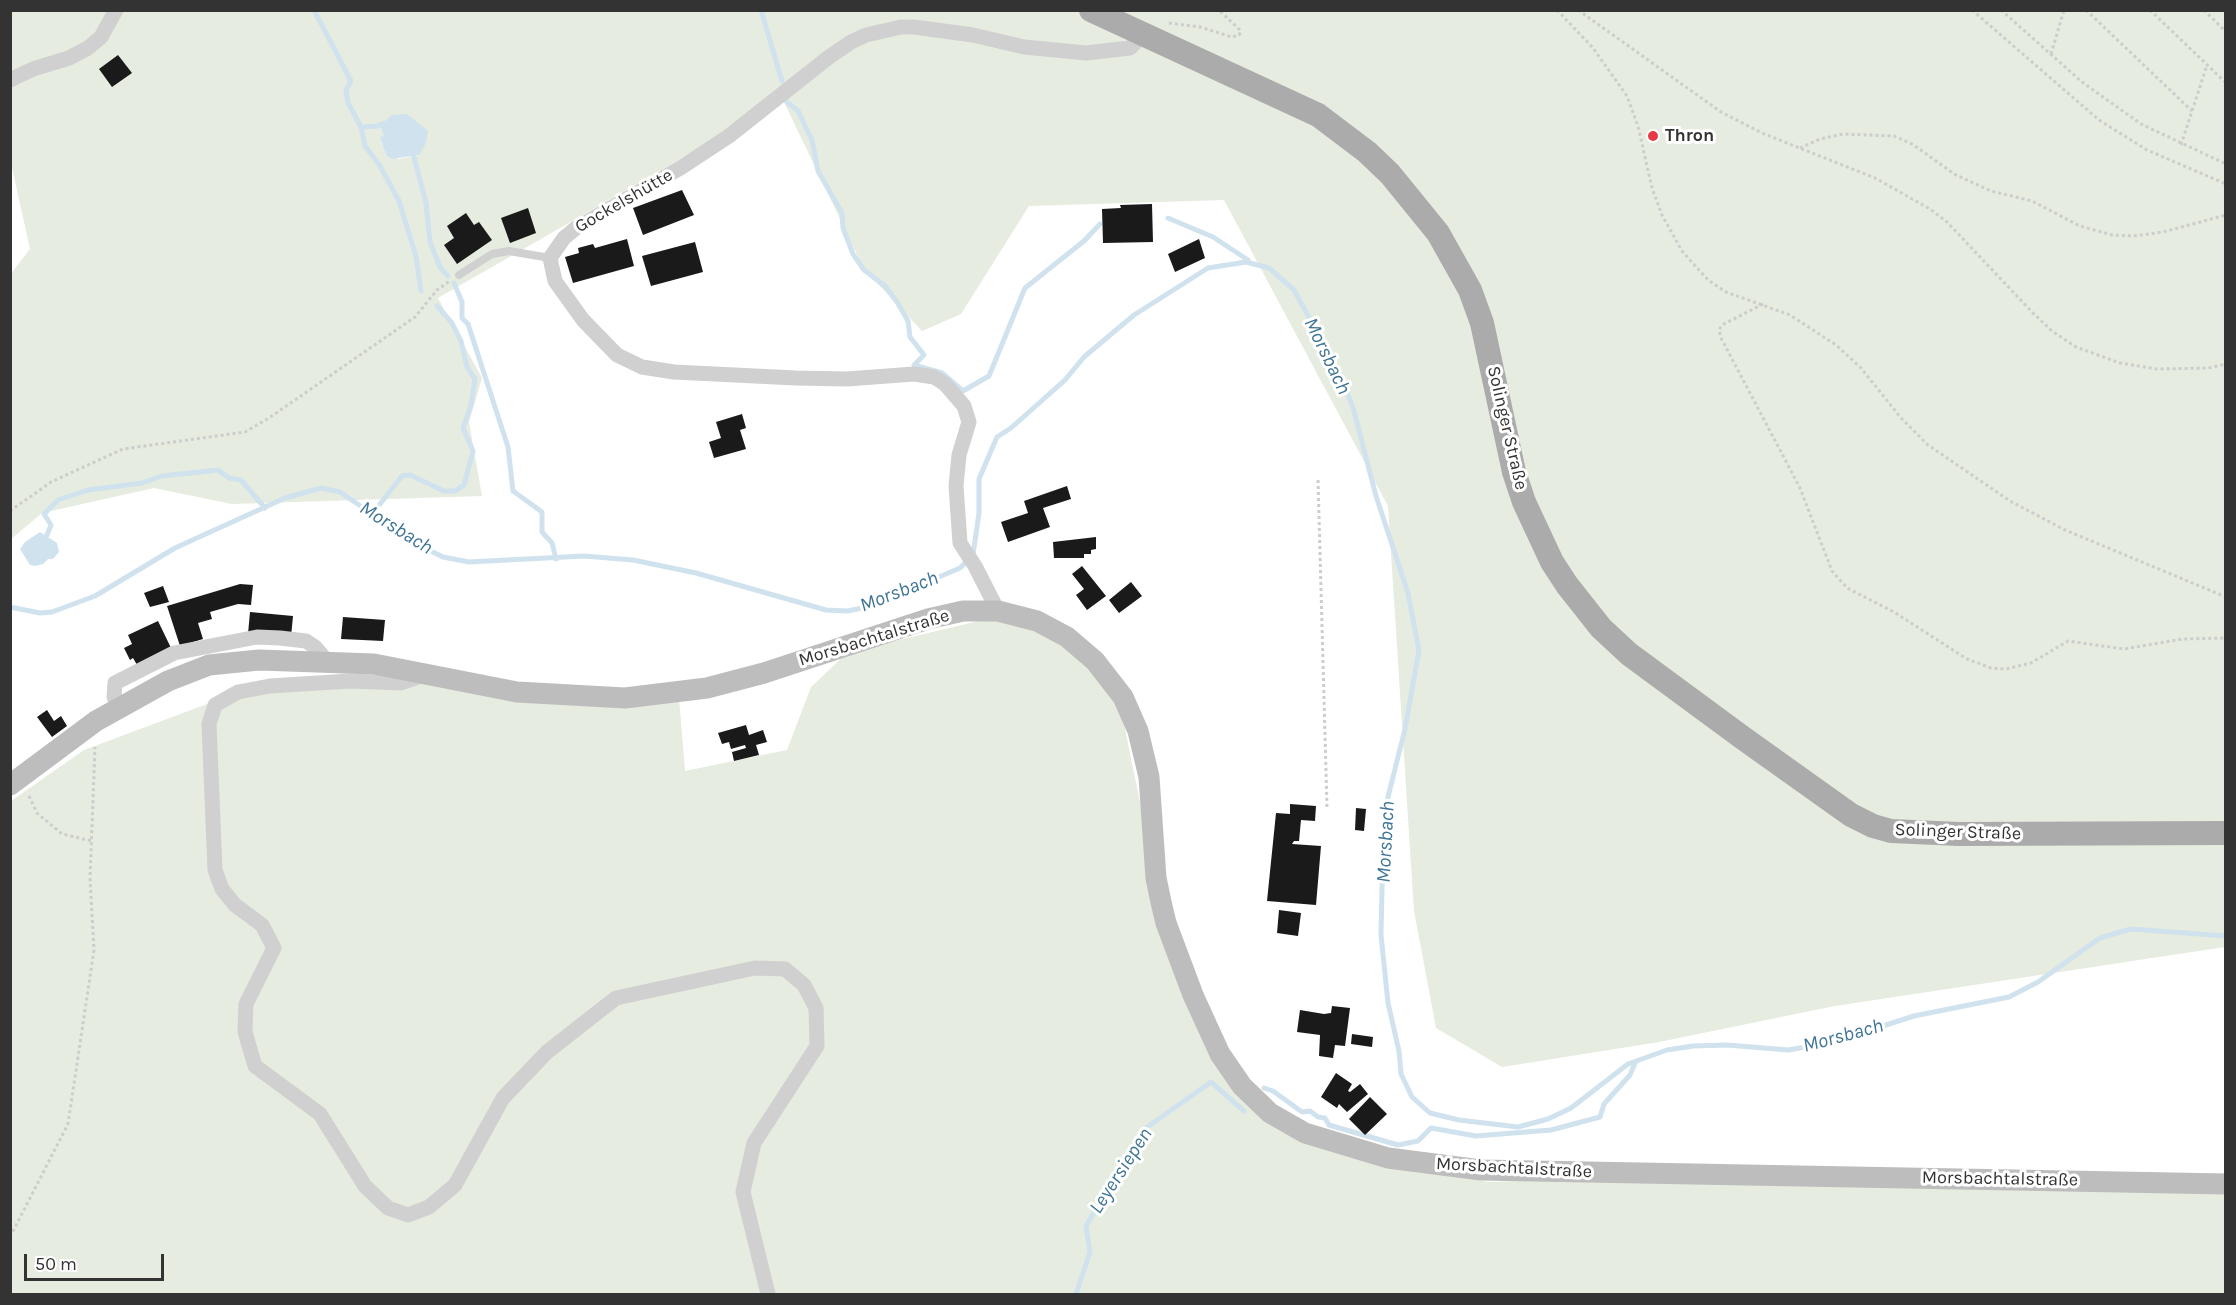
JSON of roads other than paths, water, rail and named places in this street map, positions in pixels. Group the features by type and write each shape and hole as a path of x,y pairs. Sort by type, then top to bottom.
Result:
{"main road":[{"name":"Solinger Straße","path":"1091,10 1318,115 1367,152 1418,205 1458,265 1482,323 1514,472 1524,501 1552,562 1601,628 1664,680 1851,815 1873,826 1891,831 1959,834 2226,833"},
{"name":"Morsbachtalstraße","path":"10,785 96,721 189,671 209,665 259,660 374,664 518,692 625,698 666,695 736,681 928,619 963,611 998,611 1037,621 1067,637 1095,662 1123,697 1138,732 1148,771 1156,878 1163,912 1193,995 1220,1054 1242,1086 1270,1113 1305,1133 1389,1158 1481,1170 2226,1184"}],"street":[{"path":"10,80 69,58 88,48 101,37 116,10"},
{"name":"Gockelshütte","path":"550,258 564,238 576,228 701,155 729,136 829,57 850,42 866,35 901,27 914,27 973,35 1024,47 1086,52 1130,48 1144,34"},
{"path":"550,258 555,281 583,320 617,355 642,367 674,372 796,378 847,379 914,374 934,377 945,384 958,396 968,412 969,422 959,456 956,486 957,530 965,554 975,566 998,611"},
{"path":"427,674 401,682 350,681 270,686 238,692 215,705 209,724 215,870 222,890 235,905 262,926 274,948 246,1004 244,1032 255,1066 320,1114 364,1186 388,1208 408,1215 429,1207 455,1185 503,1098 547,1052 616,998 755,968 785,969 804,985 816,1008 817,1046 754,1143 743,1192 768,1294"}],"lane":[{"path":"459,275 492,254 509,251 550,258"}],"water":[{"path":"407,114 428,131 426,143 419,155 392,159 386,155 380,138 384,135 378,122 385,121 392,115"},
{"path":"40,532 57,543 59,552 53,559 48,559 43,564 30,565 20,549 25,542"}],"waterway":[{"path":"314,10 351,81 346,90 348,103 361,127 365,146 380,166 399,201 416,256 421,291"},
{"path":"761,10 782,81"},
{"path":"787,102 798,111 812,140 818,171 842,213 843,228 853,254 864,270 885,286 908,321 910,337 924,355 914,365 942,373 963,391 989,376 1025,288 1084,241 1100,224"},
{"path":"361,127 378,126"},
{"path":"414,157 426,203 430,242 440,267 448,276"},
{"path":"1168,218 1213,237 1248,260"},
{"name":"Morsbach","path":"10,607 40,613 52,612 95,596 175,548 285,498 321,488 340,492 415,543 443,557 469,562 584,556 633,560 696,573 826,610 848,611 871,606 960,568 973,555 979,513 979,479 997,437 1011,428 1065,380 1084,357 1134,315 1208,268 1246,262 1269,268 1294,290 1342,378 1354,411 1376,496 1408,593 1419,651 1405,729 1388,797 1383,845 1381,935 1388,1003 1399,1051 1401,1074 1412,1097 1430,1113 1459,1120 1518,1127 1548,1119 1571,1108 1628,1064 1667,1050 1693,1046 1727,1045 1788,1050 1830,1043 1914,1016 2009,997 2038,982 2100,938 2131,929 2226,936"},
{"path":"454,283 462,302 462,318 468,324 508,447 513,491 542,512 542,532 552,543 556,559"},
{"path":"373,513 402,476 410,475 444,491 455,491 464,485 473,451 463,428 471,405 475,379 467,367 461,341 452,323 437,306"},
{"path":"47,535 51,525 44,514 58,500 88,490 142,483 162,476 218,470 229,478 241,480 265,508"},
{"name":"Leyersiepen","path":"1264,1088 1273,1091 1302,1112 1310,1111 1318,1117 1325,1118 1329,1125 1398,1145 1418,1141 1431,1128 1476,1136 1551,1130 1600,1117 1604,1104 1630,1075 1636,1061"},
{"name":"Leyersiepen","path":"1076,1294 1090,1252 1086,1226 1106,1191 1115,1183 1119,1170 1134,1155 1143,1130 1211,1082 1244,1111"}],"place":[{"name":"Thron","path":"1653,136"}]}
